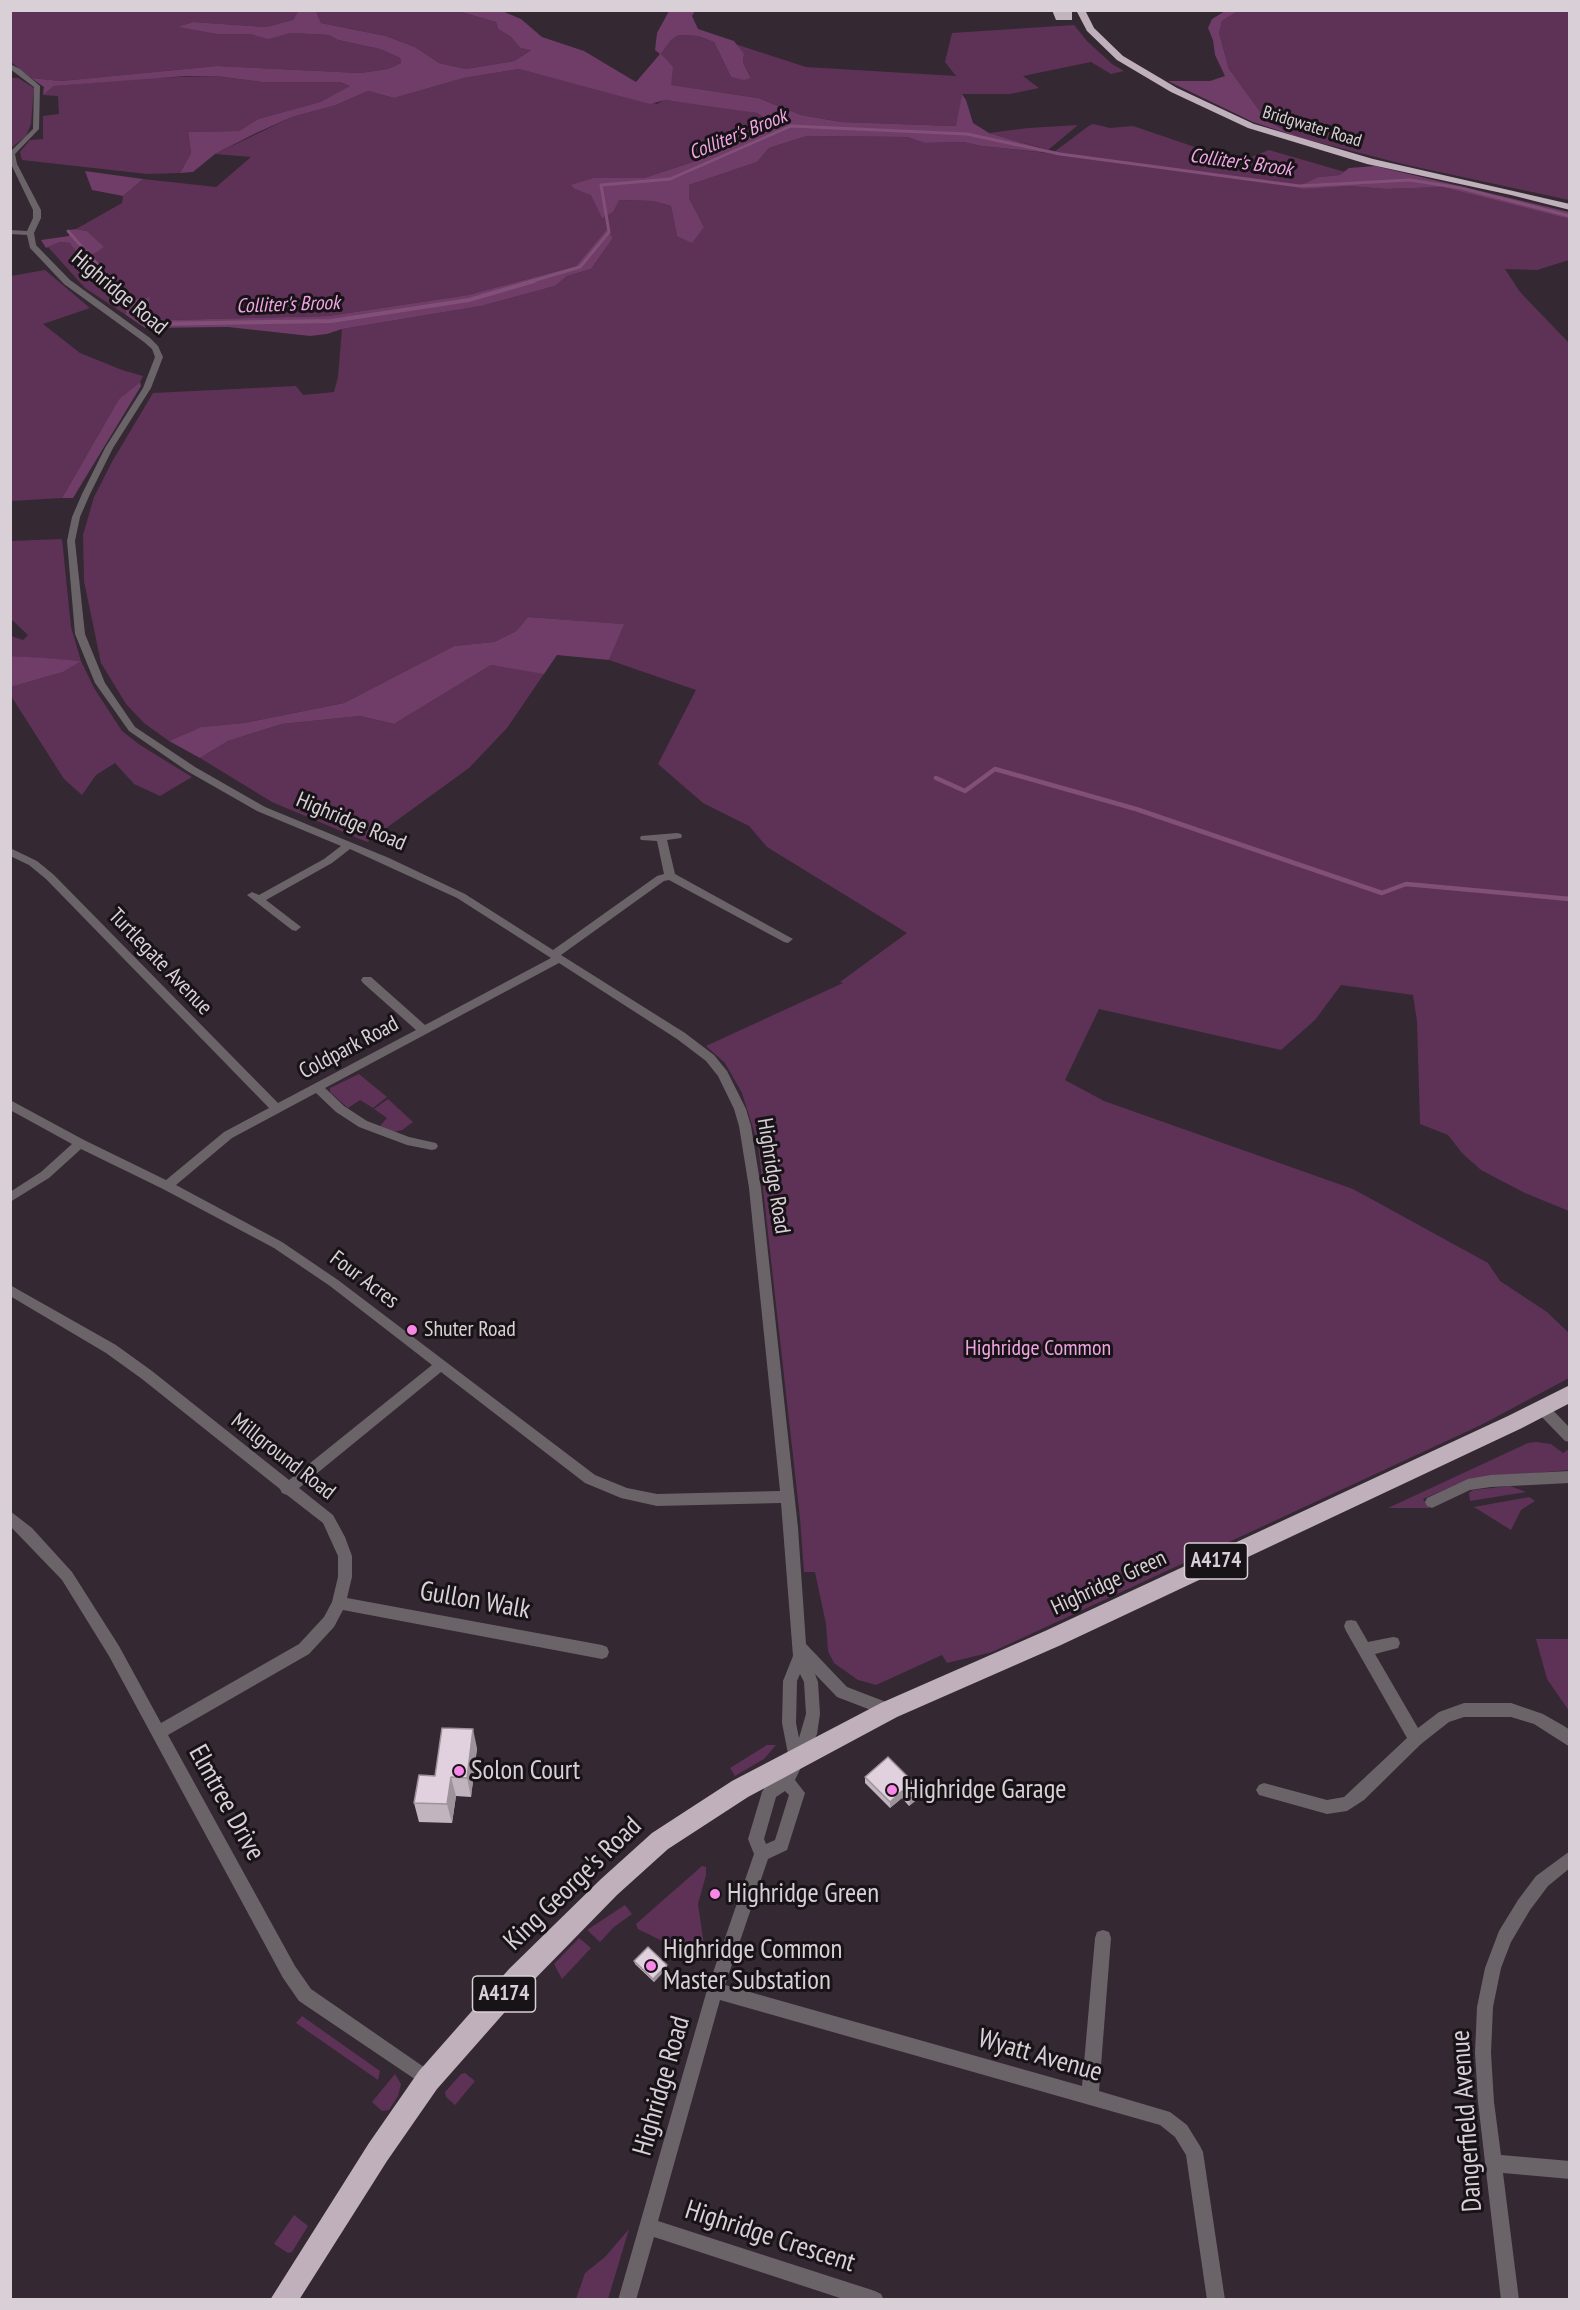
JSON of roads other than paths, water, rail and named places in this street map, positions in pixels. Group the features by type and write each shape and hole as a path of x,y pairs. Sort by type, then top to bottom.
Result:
{"highway":[{"name":"Bridgwater Road","path":"1080,10 1090,29 1120,58 1174,90 1251,126 1371,162 1512,192 1569,207"},
{"name":"Highridge Green","path":"796,1758 835,1741 889,1710 1053,1638 1542,1408 1569,1393"},
{"name":"King George's Road","path":"283,2300 372,2160 428,2080 518,1978 587,1908 660,1840 707,1808 796,1758"}],"street":[{"path":"10,66 36,86 36,129 12,154 14,164 37,210 37,218 30,233 10,232"},
{"name":"Highridge Road","path":"30,233 33,246 67,282 147,340 155,348 159,357 147,388 110,448 86,494 76,517 71,541 80,633 100,683 132,729 151,743 261,809 385,860 461,896 681,1036 710,1058 723,1074 740,1109 749,1141 755,1188 799,1651 812,1682 813,1714 809,1734 786,1782 770,1792 756,1839 762,1854 715,1990 627,2300"},
{"path":"645,838 677,836"},
{"path":"661,837 670,876 788,939"},
{"path":"296,927 256,898 328,861 347,846"},
{"name":"Turtlegate Avenue","path":"10,851 33,863 50,877 276,1108"},
{"name":"Coldpark Road","path":"167,1186 228,1135 556,957 661,878 670,876"},
{"path":"367,980 424,1030"},
{"path":"316,1088 340,1109 363,1124 407,1141 432,1146"},
{"name":"Four Acres","path":"10,1104 80,1143 278,1245 334,1283 580,1472 606,1487 626,1494 657,1500 786,1497"},
{"path":"10,1198 45,1175 80,1143"},
{"name":"Millground Road","path":"10,1290 111,1349 147,1375 287,1489 328,1519 345,1556 339,1603 329,1622 304,1649 158,1733"},
{"path":"287,1489 441,1365"},
{"path":"1542,1408 1569,1437"},
{"path":"1432,1502 1468,1485 1491,1481 1569,1477"},
{"name":"Elmtree Drive","path":"10,1517 27,1532 67,1576 114,1651 289,1972 305,1995 428,2080"},
{"name":"Gullon Walk","path":"339,1603 602,1652"},
{"path":"1351,1626 1416,1739"},
{"path":"1364,1650 1392,1643"},
{"path":"799,1651 842,1692 889,1710"},
{"name":"Highridge Road","path":"796,1758 789,1723 790,1681 799,1651"},
{"path":"1264,1790 1327,1807 1347,1804 1416,1739 1444,1717 1464,1710 1511,1710 1538,1719 1559,1731 1569,1740"},
{"path":"762,1854 781,1845 797,1793 786,1782"},
{"name":"Dangerfield Avenue","path":"1510,2300 1483,2053 1485,2007 1494,1968 1505,1937 1542,1881 1569,1858"},
{"path":"1090,2097 1103,1938"},
{"name":"Wyatt Avenue","path":"715,1990 1164,2118 1181,2132 1194,2152 1216,2300"},
{"path":"1494,2163 1569,2170"},
{"name":"Highridge Crescent","path":"648,2226 875,2300"}],"waterway":[{"name":"Colliter's Brook","path":"529,282 580,267 609,232 601,185 670,179 791,126 967,134 1060,154 1299,186 1410,180 1461,188 1570,216"},
{"name":"Colliter's Brook","path":"68,231 113,282"},
{"name":"Colliter's Brook","path":"112,281 150,324 331,321 469,300 534,281"},
{"path":"936,778 965,791 995,769 1136,809 1382,893 1406,884 1570,899"}],"place":[{"name":"Shuter Road","path":"412,1330"},
{"name":"Solon Court","path":"459,1771"},
{"name":"Highridge Garage","path":"892,1790"},
{"name":"Highridge Green","path":"715,1894"},
{"name":"Highridge Common Master Substation","path":"651,1966"}],"park label":[{"name":"Highridge Common","path":"1038,1349"}]}
